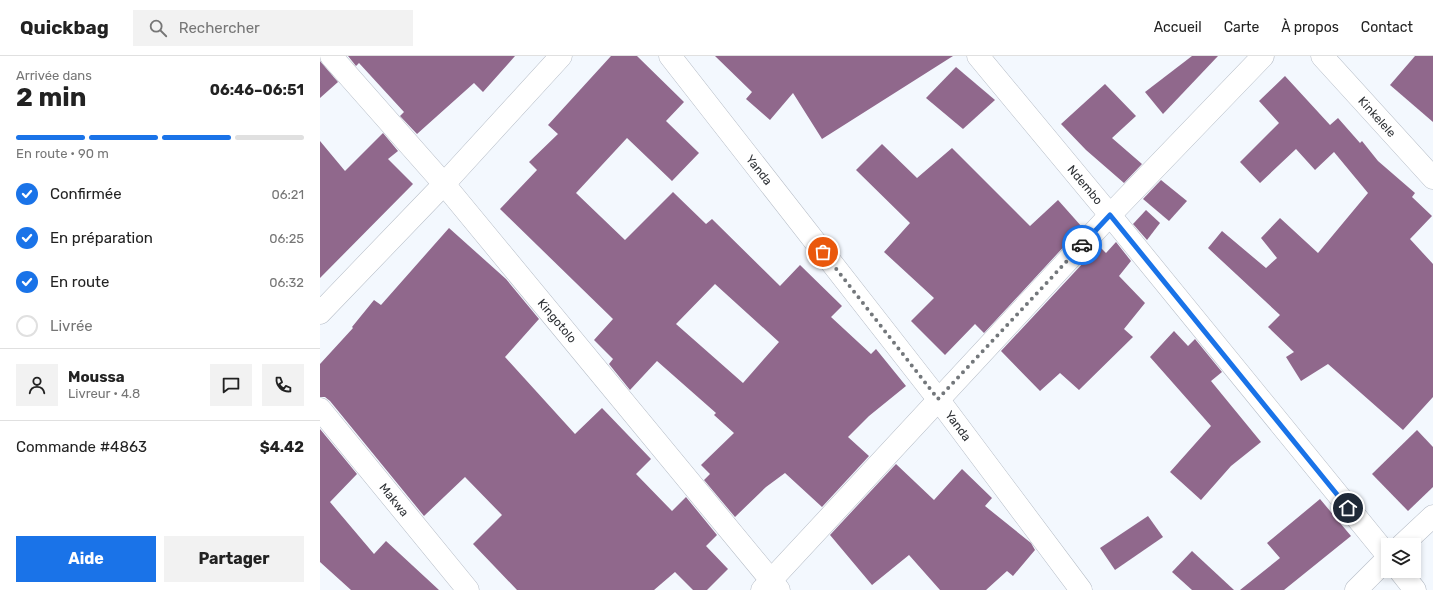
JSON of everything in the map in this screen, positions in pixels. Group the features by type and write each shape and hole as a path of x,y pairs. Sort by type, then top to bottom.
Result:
{"street":[{"name":"Kingotolo","path":"331,56 444,184 771,587"},
{"path":"320,313 444,184 561,56"},
{"name":"Yanda","path":"670,56 938,399 1081,590"},
{"name":"Ndembo","path":"978,56 1110,215 1381,548"},
{"path":"771,587 938,399 1110,215 1263,56"},
{"name":"Kinkelele","path":"1322,56 1433,178"},
{"name":"Makwa","path":"320,409 468,590"},
{"path":"1409,538 1433,516"},
{"path":"1356,590 1381,564"},
{"path":"1406,578 1416,590"}],"building":[{"path":"348,56 515,56 483,92 474,83 417,134 400,116 404,112 359,63 356,66"},
{"path":"611,56 637,56 684,102 666,121 699,153 672,181 627,138 576,193 625,240 673,192 706,224 712,219 780,286 800,265 842,306 831,317 871,354 876,349 906,386 869,416 848,437 869,456 822,507 785,473 766,487 735,517 704,480 710,474 701,465 734,433 714,415 716,413 657,361 630,390 609,364 613,359 594,340 613,319 500,209 537,170 529,162 558,134 548,125","holes":["715,284 779,342 743,383 676,324"]},
{"path":"715,56 953,56 822,139 793,93 770,120 746,99 752,92"},
{"path":"1192,56 1218,56 1163,114 1145,92"},
{"path":"1415,56 1433,56 1433,122 1390,85"},
{"path":"320,61 338,82 320,98"},
{"path":"956,67 995,100 963,129 926,98"},
{"path":"1285,76 1330,125 1338,118 1360,143 1362,141 1378,161 1415,193 1412,197 1432,216 1410,239 1433,264 1433,397 1403,430 1328,364 1301,381 1286,357 1294,352 1268,327 1280,315 1208,248 1222,231 1266,268 1277,258 1261,238 1280,218 1318,253 1368,193 1334,152 1315,170 1296,149 1260,183 1240,162 1279,123 1259,101"},
{"path":"1105,84 1136,116 1112,138 1142,164 1124,183 1086,150 1061,124"},
{"path":"383,133 398,151 388,159 413,184 320,278 320,141 345,171"},
{"path":"882,144 917,178 952,148 1030,226 1058,200 1082,227 984,333 975,324 945,355 911,321 934,298 884,252 910,223 856,170"},
{"path":"1161,180 1187,201 1169,221 1143,199"},
{"path":"1146,210 1160,223 1147,240 1133,224"},
{"path":"449,228 506,279 539,319 505,357 575,434 602,408 651,459 636,474 672,511 686,497 717,535 706,546 728,569 707,590 693,590 675,572 654,590 517,590 473,544 502,515 465,477 424,516 330,401 325,397 320,397 320,364 353,328 352,327 374,300 381,305"},
{"path":"1116,242 1131,261 1119,276 1145,303 1124,329 1133,337 1079,390 1060,373 1040,391 1001,351 1099,246 1106,253"},
{"path":"1174,331 1188,346 1195,339 1222,372 1211,381 1261,442 1231,466 1201,500 1170,472 1211,426 1150,357"},
{"path":"320,429 357,474 330,502 374,554 386,541 439,590 351,590 320,562"},
{"path":"1417,430 1433,447 1433,487 1408,511 1372,474"},
{"path":"896,464 934,500 962,469 992,498 985,506 1031,543 1035,550 1013,576 1007,571 986,590 940,590 909,555 872,585 830,535"},
{"path":"1320,499 1351,536 1284,590 1240,590 1280,558 1267,543"},
{"path":"1148,516 1163,537 1115,570 1100,548"},
{"path":"1192,551 1234,590 1192,590 1172,572"}],"way so far":[{"path":"823,252 938,399 1082,245"}],"route":[{"path":"1082,245 1110,215 1348,508"}]}
